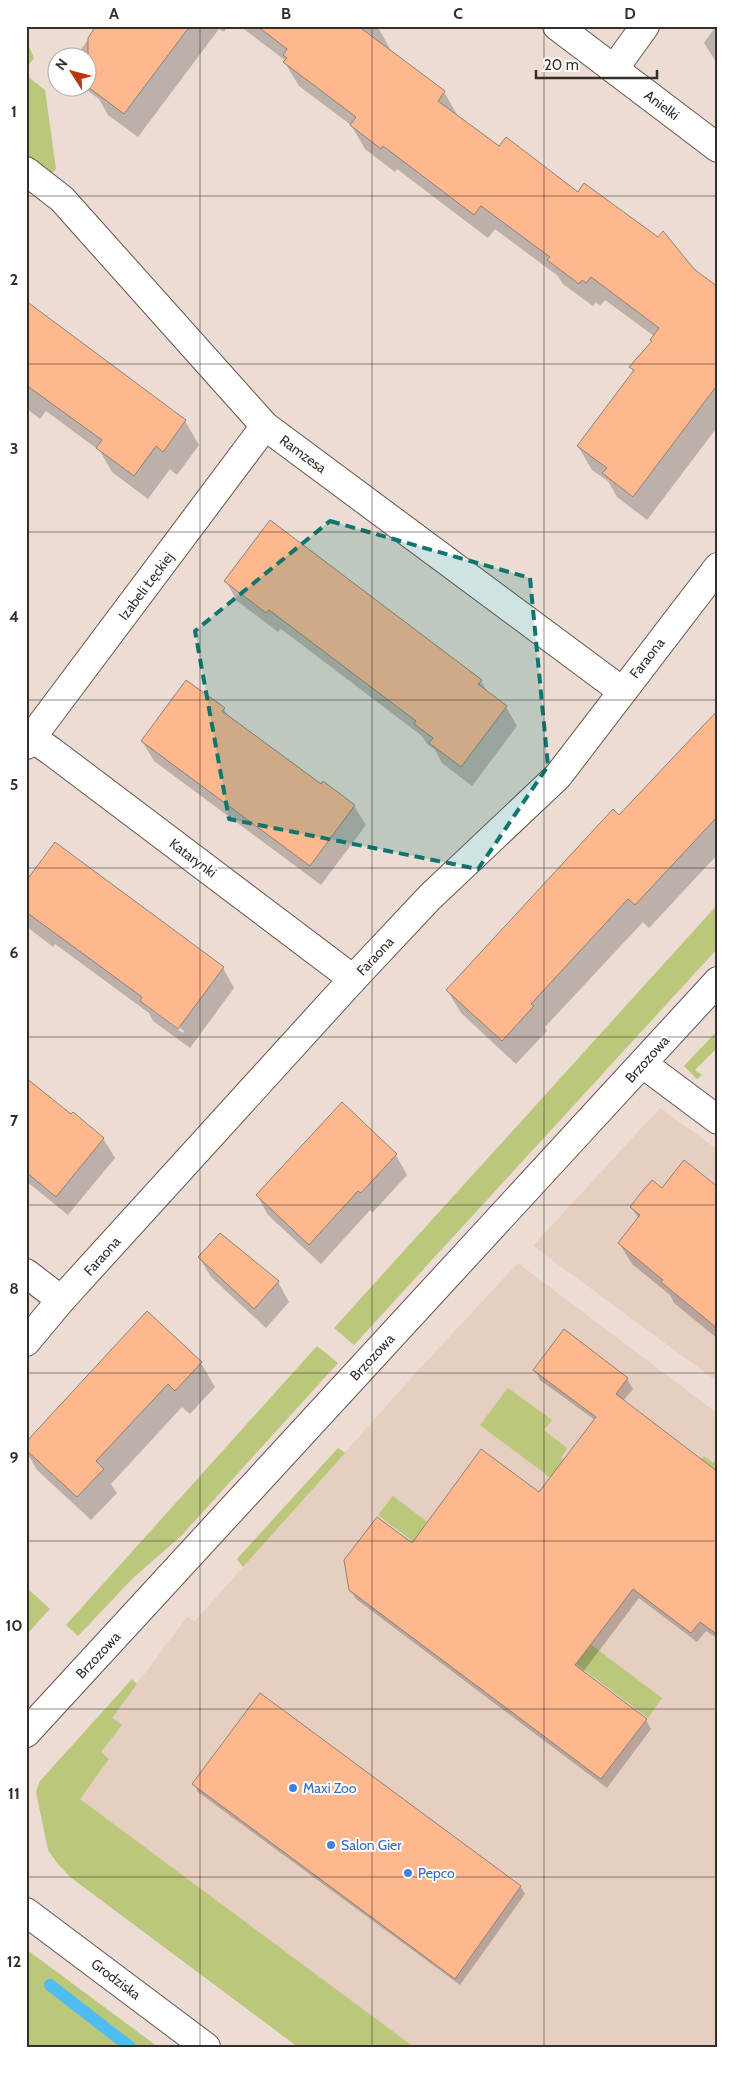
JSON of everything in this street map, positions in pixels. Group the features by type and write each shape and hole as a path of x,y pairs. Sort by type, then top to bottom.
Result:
{"street":[{"name":"Anielki","path":"557,26 718,148"},
{"path":"614,69 645,26"},
{"name":"Ramzesa","path":"26,171 62,199 265,426 622,691"},
{"name":"Izabeli Łęckiej","path":"29,742 265,426"},
{"name":"Faraona","path":"26,1342 353,979 430,897 558,776 718,567"},
{"name":"Katarynki","path":"29,742 51,751 353,979"},
{"name":"Brzozowa","path":"26,1733 718,981"},
{"path":"643,1064 718,1120"},
{"path":"26,1273 62,1300"},
{"name":"Grodziska","path":"26,1912 206,2047"}],"highlighted area":[{"path":"330,521 530,578 548,766 478,869 229,819 195,631"}],"shaded area":[{"path":"660,1108 718,1150 718,1382 533,1246"},
{"path":"518,1263 718,1414 718,1458 647,1550 718,1603 718,2047 414,2047 61,1785 187,1617 195,1621 414,1375"}],"green space":[{"path":"26,40 34,58 26,68"},
{"path":"26,75 45,90 56,169 52,174 26,155"},
{"path":"718,904 718,948 354,1345 334,1328"},
{"path":"718,1030 718,1047 695,1070 702,1075 697,1079 684,1066"},
{"path":"317,1346 338,1363 181,1536 133,1578 78,1636 66,1625"},
{"path":"508,1388 552,1420 544,1430 567,1448 561,1458 644,1518 668,1503 704,1456 713,1463 718,1458 718,1603 480,1425"},
{"path":"338,1448 345,1453 243,1567 237,1559"},
{"path":"393,1496 662,1698 648,1718 378,1515"},
{"path":"26,1587 50,1609 26,1635"},
{"path":"132,1679 137,1684 112,1718 122,1725 101,1752 109,1759 80,1799 414,2047 298,2047 70,1877 58,1864 48,1850 36,1792 40,1781"},
{"path":"26,1949 158,2047 26,2047"}],"building":[{"path":"96,26 190,26 124,114 98,94 98,48 88,48 88,38"},
{"path":"257,26 358,26 445,91 438,101 499,146 506,137 578,192 584,183 658,237 663,231 694,269 718,287 718,384 633,497 602,473 607,468 577,446 634,370 629,367 652,341 650,340 659,328 591,277 586,283 582,280 579,284 547,260 550,257 481,206 474,215 383,146 381,149 350,125 356,117 283,62 287,58 283,55 287,49"},
{"path":"26,301 186,420 163,452 156,446 134,476 96,448 102,440 26,385"},
{"path":"270,520 482,680 478,684 507,706 461,767 429,743 433,738 414,724 416,721 269,610 266,613 224,581"},
{"path":"186,680 225,708 222,711 321,784 323,781 355,805 310,866 141,741"},
{"path":"718,710 718,816 635,905 628,899 531,1004 534,1006 502,1041 446,990 613,809 619,815"},
{"path":"55,842 224,967 178,1029 140,1001 142,997 26,912 26,881"},
{"path":"26,1078 71,1114 73,1112 104,1138 56,1197 26,1172"},
{"path":"342,1102 397,1154 361,1193 358,1191 309,1245 256,1195"},
{"path":"684,1160 718,1187 718,1329 661,1282 663,1280 618,1243 640,1215 630,1207 640,1194 652,1180 662,1188"},
{"path":"220,1233 279,1281 254,1309 198,1257"},
{"path":"147,1311 202,1362 175,1391 168,1384 96,1461 104,1469 77,1497 26,1450 26,1442"},
{"path":"564,1329 628,1378 616,1394 718,1472 718,1635 700,1622 691,1633 633,1589 575,1665 647,1719 601,1779 349,1590 344,1560 377,1517 412,1543 481,1449 539,1492 596,1417 533,1370"},
{"path":"260,1693 521,1886 455,1979 192,1784"}],"waterway":[{"path":"50,1985 130,2047"}],"place":[{"name":"Maxi Zoo","path":"293,1788"},
{"name":"Salon Gier","path":"331,1845"},
{"name":"Pepco","path":"408,1873"}]}
